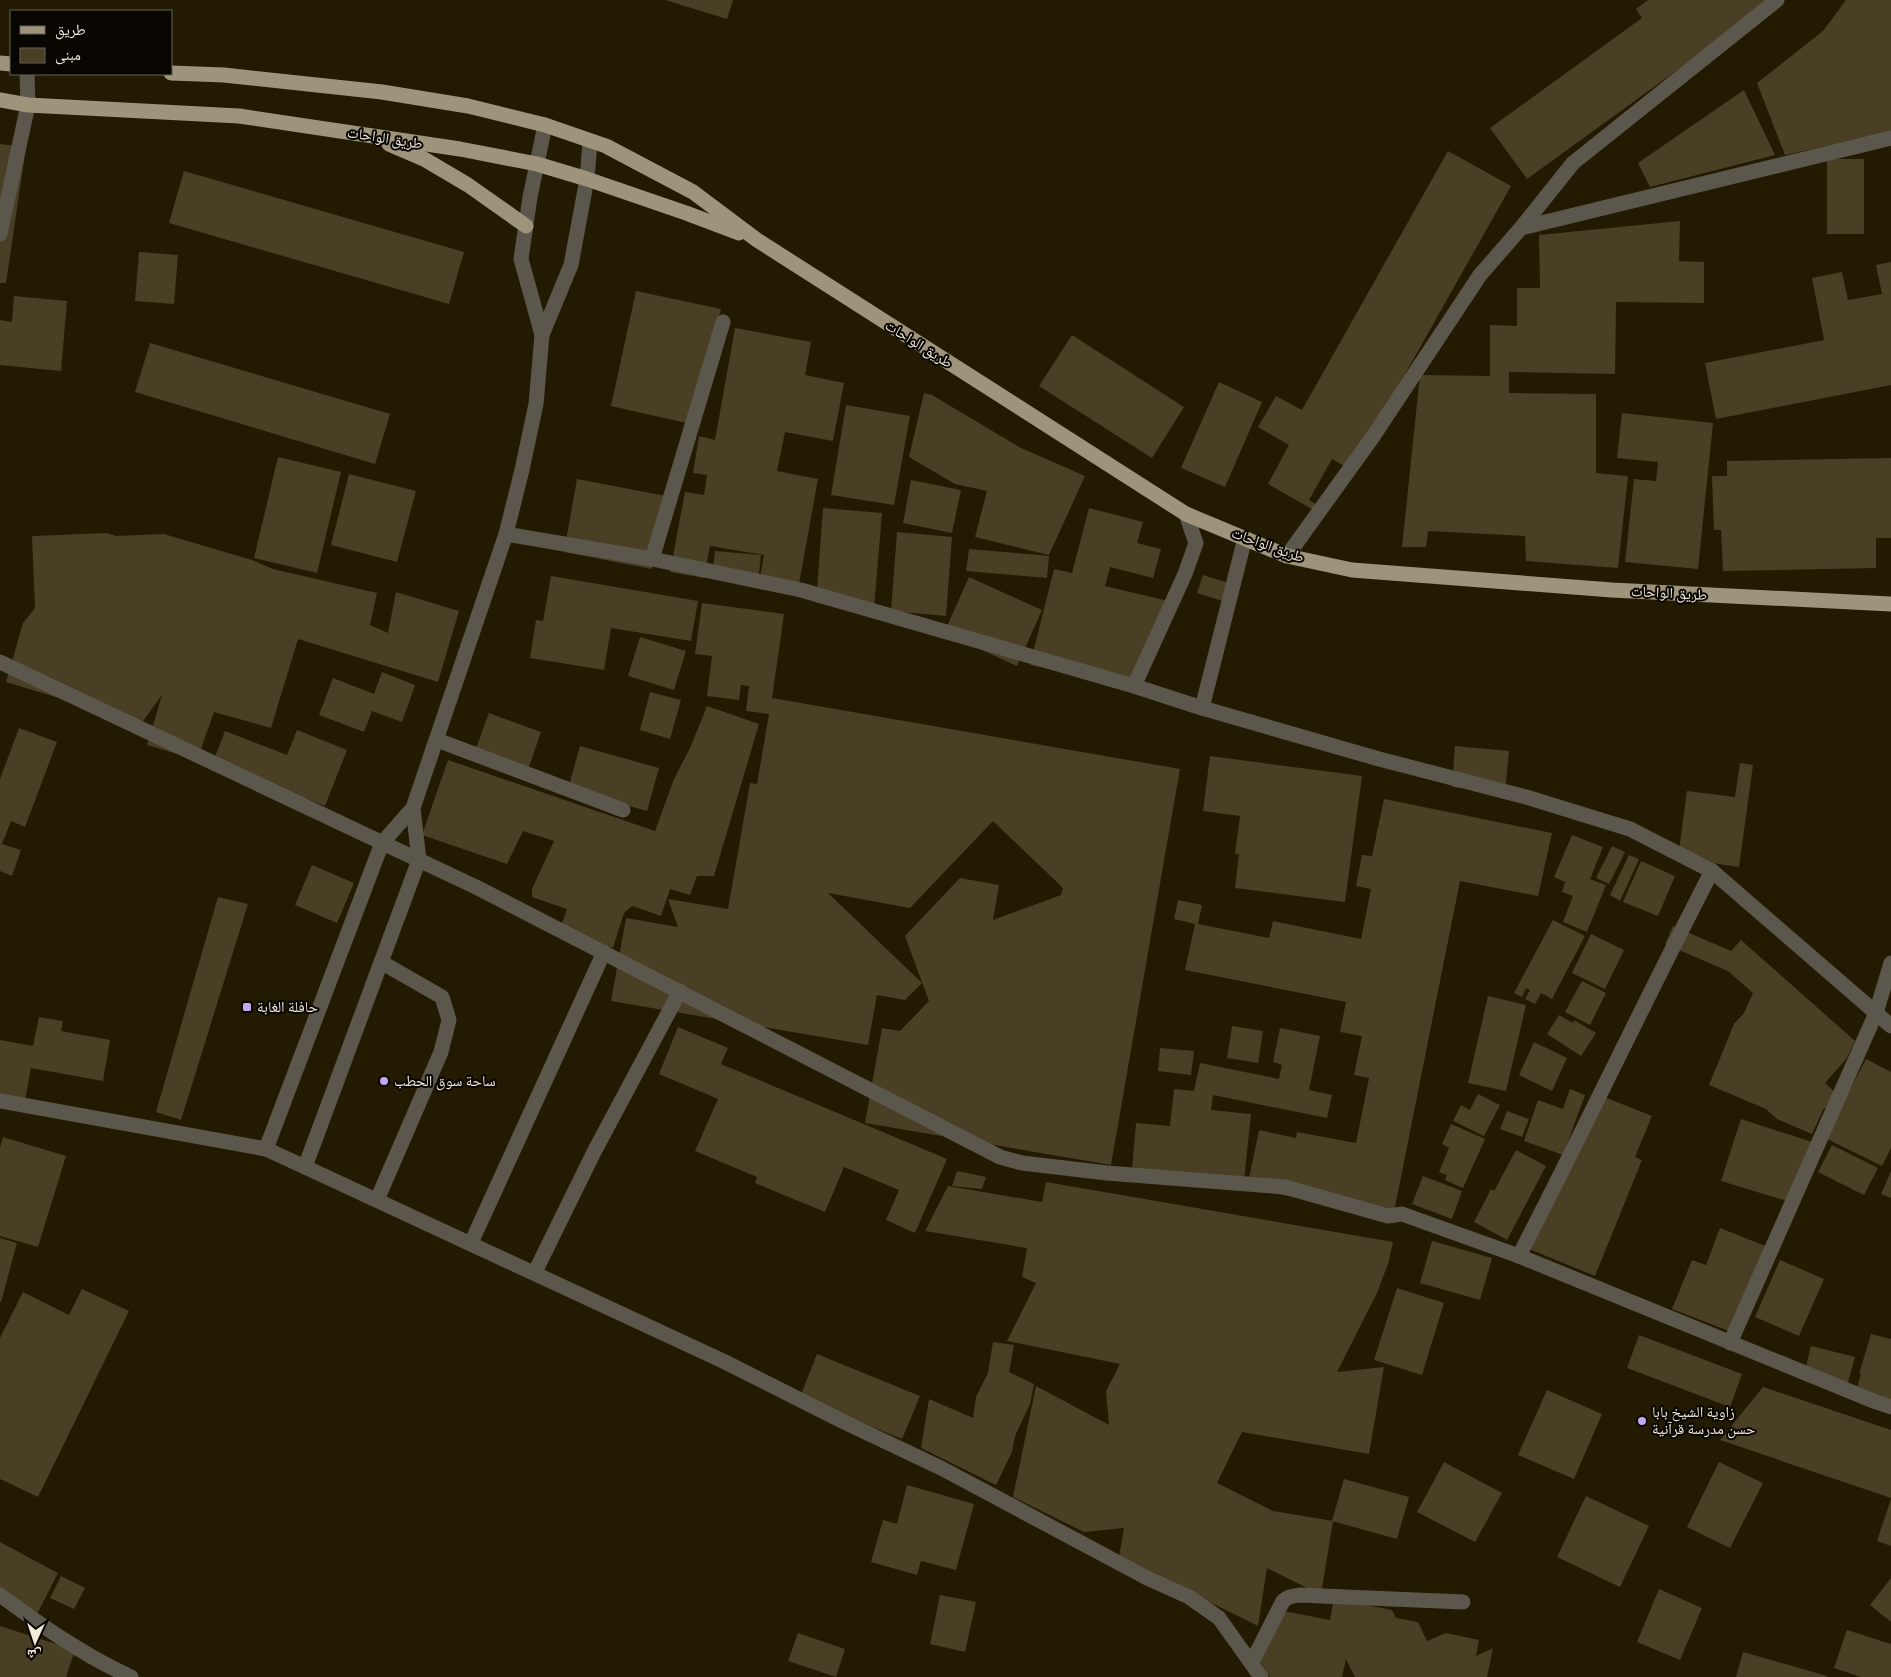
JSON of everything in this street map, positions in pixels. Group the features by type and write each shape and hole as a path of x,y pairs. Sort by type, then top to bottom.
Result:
{"main road":[{"name":"طريق الواحات","path":"172,73 224,75 382,92 468,106 545,125 606,146 693,192 757,240 1186,514 1287,556 1352,570 1612,590 1891,604"},
{"name":"طريق الواحات","path":"0,100 28,105 240,116 460,149 537,164 587,179 757,240"},
{"path":"366,135 424,159 468,184 526,226"}],"street":[{"path":"1287,556 1372,438 1480,275 1573,164 1777,0"},
{"path":"0,234 28,105 27,75"},
{"path":"542,335 521,259 545,125"},
{"path":"1521,228 1891,138"},
{"path":"266,1149 382,843 413,808 506,534 536,404 542,335 571,265 587,179 590,142"},
{"path":"652,559 723,322"},
{"path":"1134,686 1185,574 1196,543 1186,514"},
{"path":"506,534 652,559 801,590 1134,686 1202,708 1379,759 1526,797 1630,829 1712,870 1891,1026"},
{"path":"1202,708 1245,538"},
{"path":"0,662 478,888 1000,1157 1022,1163 1107,1173 1285,1187 1388,1216 1402,1214 1520,1256 1891,1407"},
{"path":"437,740 623,810"},
{"path":"306,1167 420,860 413,808"},
{"path":"1520,1256 1585,1128 1652,987 1712,870"},
{"path":"471,1243 604,952"},
{"path":"377,1200 441,1052 449,1020 442,997 381,962"},
{"path":"1730,1343 1876,1013 1891,964"},
{"path":"535,1272 594,1152 680,991"},
{"path":"0,1101 266,1149 306,1167 723,1361 941,1468 1147,1578 1189,1597 1220,1618 1262,1677"},
{"path":"1252,1662 1283,1601 1290,1597 1299,1595 1464,1602"},
{"path":"0,1596 68,1644 130,1677"}],"building":[{"path":"665,0 733,0 727,19"},
{"path":"1648,0 1774,0 1527,179 1490,128 1642,18 1636,9"},
{"path":"1846,0 1891,0 1891,132 1785,155 1757,83 1823,31"},
{"path":"1744,90 1775,155 1650,187 1638,163"},
{"path":"0,144 26,147 6,283 0,283"},
{"path":"1448,151 1511,186 1351,470 1332,459 1309,500 1321,507 1317,512 1268,484 1289,445 1258,427 1276,396 1302,410"},
{"path":"1827,159 1864,159 1864,234 1827,234"},
{"path":"184,171 464,252 449,304 169,223"},
{"path":"1680,221 1679,261 1704,262 1704,303 1616,302 1615,374 1509,372 1509,393 1596,394 1596,473 1628,476 1618,568 1526,561 1525,536 1428,531 1426,547 1402,547 1420,375 1490,376 1490,325 1517,326 1517,288 1540,288 1539,235"},
{"path":"139,252 178,255 174,304 135,301"},
{"path":"1891,262 1891,385 1716,419 1705,363 1824,340 1812,278 1842,272 1848,300 1882,294 1876,265"},
{"path":"636,291 721,309 691,424 611,406"},
{"path":"14,296 67,301 61,371 0,365 0,320 12,322"},
{"path":"735,328 811,342 805,375 844,383 833,441 785,432 777,471 818,479 797,595 758,588 764,555 710,546 704,578 670,572 685,492 704,495 707,475 693,473 699,436 715,440"},
{"path":"1072,335 1184,407 1152,458 1039,386"},
{"path":"150,343 390,414 375,464 135,392"},
{"path":"1219,382 1262,402 1225,487 1181,468"},
{"path":"924,393 932,395 1021,448 1085,476 1049,555 975,537 987,491 955,484 909,457"},
{"path":"846,405 910,416 894,505 831,495"},
{"path":"1622,413 1713,423 1698,569 1625,562 1634,479 1656,481 1658,462 1617,458"},
{"path":"278,457 341,472 317,573 254,558"},
{"path":"1891,458 1891,538 1876,538 1876,568 1723,571 1721,530 1714,530 1712,476 1727,476 1727,461"},
{"path":"349,474 416,491 397,562 331,545"},
{"path":"577,479 666,496 652,569 564,552"},
{"path":"911,480 961,490 952,533 903,523"},
{"path":"823,508 882,513 874,608 816,603"},
{"path":"1089,508 1143,522 1137,543 1161,549 1153,578 1110,567 1105,586 1168,601 1154,654 1142,650 1133,685 1030,665 1054,569 1072,573"},
{"path":"897,532 952,537 946,616 891,611"},
{"path":"107,533 116,536 164,534 252,560 273,569 377,593 370,625 388,633 396,592 459,611 438,682 298,639 271,728 214,712 197,760 147,745 162,695 135,732 115,715 6,682 23,623 35,608 32,536"},
{"path":"969,549 1049,556 1047,578 966,571"},
{"path":"715,551 761,555 758,582 712,578"},
{"path":"1203,575 1232,584 1226,602 1197,593"},
{"path":"551,576 698,601 691,641 611,628 604,670 530,658 536,620 543,621"},
{"path":"969,577 1042,610 1017,666 944,633"},
{"path":"702,603 784,614 772,698 1180,769 1111,1165 865,1123 882,1028 900,1031 929,1001 905,936 960,878 999,885 993,920 1061,895 1063,888 993,821 910,908 828,893 922,983 905,1000 877,995 868,1045 611,1001 626,918 678,927 668,899 728,909 750,783 757,784 769,714 746,711 749,686 741,685 739,700 707,696 712,656 695,654"},
{"path":"640,637 686,651 674,690 628,676"},
{"path":"382,672 415,685 402,722 372,711 364,732 319,715 333,678 374,694"},
{"path":"650,692 681,700 670,739 640,730"},
{"path":"707,706 759,724 714,876 697,876 690,895 670,889 661,916 632,906 624,913 613,948 560,929 567,909 532,897 532,889 554,841 523,831 507,864 422,835 448,760 655,831 674,779 690,748"},
{"path":"489,713 541,732 528,770 475,751"},
{"path":"19,728 57,742 25,827 11,821 2,844 21,850 12,876 0,871 0,779"},
{"path":"297,730 347,750 325,806 213,762 225,731 287,755"},
{"path":"580,746 659,768 647,811 568,789"},
{"path":"1455,746 1509,751 1505,792 1452,787"},
{"path":"1210,756 1362,776 1345,902 1235,888 1239,854 1235,854 1240,816 1203,811"},
{"path":"1740,763 1753,765 1739,867 1678,858 1687,791 1735,797"},
{"path":"1384,799 1552,833 1538,896 1460,881 1394,1212 1303,1199 1247,1188 1259,1130 1296,1138 1297,1132 1356,1143 1369,1078 1354,1075 1362,1036 1340,1032 1346,1002 1185,970 1195,924 1174,919 1178,900 1202,905 1198,924 1269,938 1273,921 1361,939 1371,889 1356,886 1362,855 1372,856"},
{"path":"1572,835 1603,847 1590,879 1606,885 1587,932 1563,922 1573,896 1562,892 1565,882 1554,877"},
{"path":"1612,846 1625,852 1609,884 1596,878"},
{"path":"1629,855 1639,859 1620,901 1610,895"},
{"path":"1641,861 1675,876 1658,916 1623,902"},
{"path":"312,865 354,883 337,923 295,905"},
{"path":"218,897 248,904 181,1120 156,1112"},
{"path":"1553,920 1585,936 1552,999 1541,993 1535,1004 1525,999 1530,990 1526,988 1522,997 1514,993"},
{"path":"1673,926 1731,951 1741,940 1855,1041 1847,1058 1825,1083 1837,1094 1830,1110 1824,1108 1812,1134 1777,1119 1766,1109 1709,1085 1734,1024 1744,1013 1753,993 1728,971 1665,944"},
{"path":"1591,934 1624,950 1605,989 1572,973"},
{"path":"1582,981 1606,993 1590,1025 1565,1012"},
{"path":"1488,996 1526,1005 1506,1091 1468,1083"},
{"path":"1559,1015 1573,1023 1574,1020 1596,1033 1581,1056 1547,1034"},
{"path":"39,1017 63,1021 61,1031 110,1040 103,1081 31,1068 23,1111 0,1107 0,1040 33,1046"},
{"path":"1232,1026 1263,1031 1258,1063 1227,1058"},
{"path":"678,1027 728,1048 721,1064 947,1159 915,1233 886,1220 899,1190 844,1167 825,1212 755,1183 757,1177 695,1151 718,1099 659,1074"},
{"path":"1280,1028 1320,1036 1309,1090 1332,1095 1327,1118 1213,1095 1211,1110 1251,1114 1243,1190 1131,1180 1136,1123 1170,1126 1174,1089 1194,1091 1200,1063 1279,1079 1282,1065 1273,1062"},
{"path":"1534,1042 1567,1058 1552,1091 1519,1075"},
{"path":"1160,1048 1194,1051 1191,1075 1158,1071"},
{"path":"1866,1059 1891,1072 1891,1148 1882,1166 1825,1138"},
{"path":"1570,1089 1585,1095 1563,1155 1524,1141 1538,1100 1563,1109"},
{"path":"1594,1093 1652,1116 1635,1157 1642,1160 1595,1276 1529,1249"},
{"path":"1478,1094 1500,1105 1484,1136 1453,1121 1461,1105 1470,1110"},
{"path":"1507,1111 1529,1119 1522,1137 1500,1129"},
{"path":"1741,1119 1812,1142 1799,1182 1794,1180 1787,1201 1721,1181"},
{"path":"1451,1124 1485,1139 1463,1188 1445,1180 1447,1175 1439,1172 1449,1148 1442,1144"},
{"path":"3,1137 66,1156 38,1247 0,1236 0,1148"},
{"path":"1832,1145 1878,1168 1864,1195 1818,1172"},
{"path":"1516,1150 1546,1166 1507,1240 1474,1222 1491,1189 1494,1191"},
{"path":"957,1171 986,1177 982,1189 952,1186"},
{"path":"1891,1171 1891,1198 1881,1194"},
{"path":"1423,1176 1462,1191 1452,1219 1412,1204"},
{"path":"1046,1182 1393,1242 1388,1264 1377,1293 1337,1372 1384,1367 1369,1454 1242,1432 1217,1483 1273,1511 1333,1521 1321,1595 1267,1568 1258,1626 1119,1557 1124,1528 1084,1532 1013,1497 1036,1386 1109,1425 1106,1391 1120,1364 1007,1341 1036,1283 1022,1277 1027,1248 925,1231 948,1186 1042,1202"},
{"path":"1720,1228 1768,1247 1734,1333 1672,1309 1692,1260 1706,1265"},
{"path":"0,1238 17,1243 1,1302 0,1302"},
{"path":"1432,1241 1492,1258 1480,1300 1420,1283"},
{"path":"1780,1260 1824,1279 1799,1336 1755,1317"},
{"path":"1397,1288 1444,1303 1422,1375 1374,1360"},
{"path":"82,1289 129,1311 38,1497 0,1479 0,1338 23,1292 69,1315"},
{"path":"1871,1334 1891,1339 1891,1401 1856,1391"},
{"path":"1639,1335 1742,1374 1730,1407 1627,1368"},
{"path":"993,1342 1014,1345 1009,1372 1034,1384 1030,1404 1015,1436 1012,1452 996,1485 921,1448 929,1399 973,1418 976,1397 988,1373"},
{"path":"1811,1346 1855,1357 1847,1386 1804,1375"},
{"path":"817,1354 920,1396 902,1439 800,1397"},
{"path":"1763,1387 1891,1430 1891,1498 1720,1440"},
{"path":"1547,1390 1602,1414 1574,1479 1518,1455"},
{"path":"1444,1462 1502,1493 1475,1542 1417,1512"},
{"path":"1719,1462 1763,1483 1730,1548 1687,1527"},
{"path":"1344,1479 1409,1497 1397,1539 1332,1521"},
{"path":"907,1485 974,1504 956,1570 921,1561 917,1575 871,1562 883,1520 897,1524"},
{"path":"1586,1496 1649,1526 1620,1587 1557,1557"},
{"path":"1891,1499 1891,1546 1877,1541"},
{"path":"0,1542 58,1573 34,1620 0,1602"},
{"path":"61,1576 85,1588 74,1609 50,1598"},
{"path":"1891,1578 1891,1622 1870,1605"},
{"path":"1659,1589 1702,1608 1680,1660 1637,1642"},
{"path":"940,1595 976,1602 965,1652 930,1644"},
{"path":"1334,1599 1392,1610 1396,1618 1418,1622 1427,1641 1446,1633 1479,1640 1476,1656 1493,1648 1487,1677 1355,1677 1346,1659 1342,1677 1270,1677 1256,1656 1283,1611 1330,1620"},
{"path":"0,1626 75,1650 66,1677 0,1677"},
{"path":"1847,1630 1891,1644 1891,1677 1861,1677 1834,1668"},
{"path":"798,1633 845,1649 836,1677 788,1661"},
{"path":"1743,1652 1827,1676 1736,1677"}],"place":[{"name":"حافلة الغابة","path":"247,1007"},
{"name":"ساحة سوق الحطب","path":"384,1081"},
{"name":"زاوية الشيخ بابا حسن مدرسة قرآنية","path":"1642,1421"}]}
